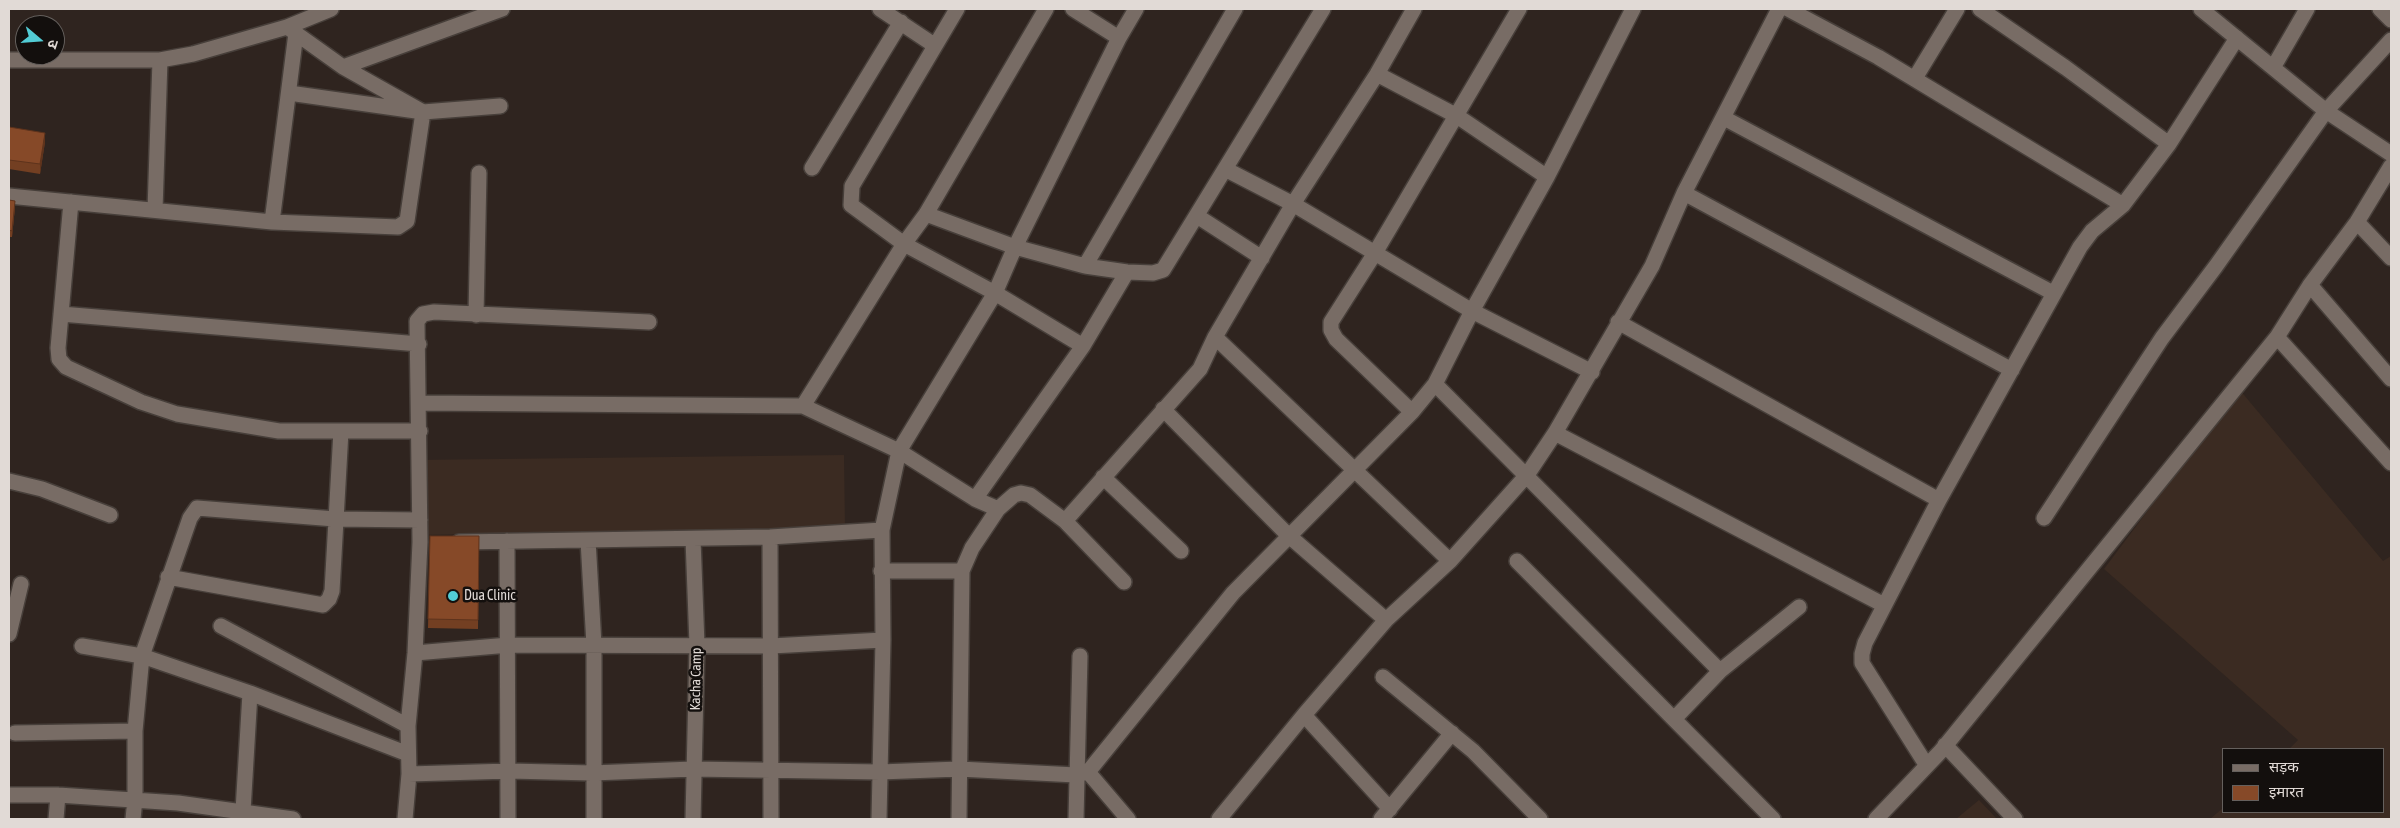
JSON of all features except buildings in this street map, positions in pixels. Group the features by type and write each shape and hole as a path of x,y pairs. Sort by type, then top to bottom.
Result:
{"street":[{"path":"9,60 160,60 292,30 331,9"},
{"path":"343,67 502,9"},
{"path":"880,9 934,45"},
{"path":"957,9 852,186 850,193 851,205 904,244 995,293 1083,346"},
{"path":"803,406 904,244 926,214 1046,9"},
{"path":"1073,9 1119,38"},
{"path":"879,819 883,640 882,530 899,451 995,293 1015,247 1119,38 1136,9"},
{"path":"1086,266 1235,9"},
{"path":"926,214 1015,247 1086,266 1127,272 1163,270 1323,9"},
{"path":"1065,521 1163,409 1192,380 1293,204 1378,74 1414,9"},
{"path":"1412,412 1336,339 1330,330 1336,315 1376,253 1458,116 1519,9"},
{"path":"1082,773 1233,593 1288,535 1412,412 1435,384 1472,311 1547,177 1633,9"},
{"path":"1220,819 1304,715 1386,620 1450,561 1527,475 1555,434 1652,266 1684,193 1779,9"},
{"path":"1788,9 1915,78 2122,205"},
{"path":"1915,78 1957,9"},
{"path":"1980,9 2066,68 2168,144"},
{"path":"2201,9 2274,66 2326,111 2391,154"},
{"path":"2274,66 2306,9"},
{"path":"2380,9 2391,20"},
{"path":"812,168 901,22"},
{"path":"292,30 343,67 423,112"},
{"path":"272,222 288,93 292,30"},
{"path":"1927,766 1862,663 1865,643 1939,500 2053,293 2092,231 2122,205 2168,144 2237,38"},
{"path":"2044,518 2162,338 2216,266 2326,111 2391,40"},
{"path":"155,210 160,60"},
{"path":"1378,74 1458,116 1547,177"},
{"path":"288,93 423,112 500,106"},
{"path":"9,196 272,222 398,226 407,221 423,112"},
{"path":"1724,118 2053,293"},
{"path":"1876,819 1945,745 2277,337 2310,285 2357,222 2391,166"},
{"path":"1225,169 1293,204 1472,311 1592,372"},
{"path":"476,315 479,173"},
{"path":"1684,193 2012,370"},
{"path":"71,202 58,348 59,359 66,367 141,402 177,414 279,431 420,431"},
{"path":"1197,216 1262,258"},
{"path":"2357,222 2391,258"},
{"path":"975,499 1083,346 1127,272"},
{"path":"2310,285 2391,379"},
{"path":"406,819 409,774 408,726 415,653 420,542 420,403 417,321 423,314 434,312 649,322"},
{"path":"61,314 419,344"},
{"path":"1618,322 1939,500"},
{"path":"1215,337 1450,561"},
{"path":"2277,337 2391,463"},
{"path":"1435,384 1720,670"},
{"path":"420,403 803,406 899,451 975,499 998,509"},
{"path":"1163,409 1288,535 1386,620"},
{"path":"168,577 323,605 332,591 341,431"},
{"path":"1555,434 1884,605"},
{"path":"1103,478 1181,551"},
{"path":"9,481 42,489 110,515"},
{"path":"959,819 962,571 972,548 998,509 1014,495 1021,493 1030,494 1065,521 1124,582"},
{"path":"134,819 136,799 135,731 142,656 168,577 190,518 197,508 335,519 420,520"},
{"path":"420,542 770,537 882,530"},
{"path":"770,537 771,819"},
{"name":"Kacha Camp","path":"693,539 697,645 693,819"},
{"path":"588,540 594,645 592,773 594,819"},
{"path":"507,541 510,771 508,819"},
{"path":"1516,561 1773,819"},
{"path":"881,571 962,571"},
{"path":"9,634 21,584"},
{"path":"1674,719 1720,670 1799,607"},
{"path":"221,626 408,726"},
{"path":"415,653 509,646 771,646 883,640"},
{"path":"82,646 142,656 250,693 408,754"},
{"path":"1076,819 1082,773 1080,656"},
{"path":"1383,677 1474,751 1540,819"},
{"path":"243,811 250,693"},
{"path":"1304,715 1385,814 1452,734"},
{"path":"15,733 135,731"},
{"path":"1945,745 2015,819"},
{"path":"409,774 510,771 592,773 693,769 880,772 959,769 1082,773 1128,819"},
{"path":"9,795 58,795 136,799 243,811 293,819"},
{"path":"56,819 58,795"}],"shaded area":[{"path":"2239,389 2383,561 2391,556 2391,819 2210,819 2222,809 2222,813 2385,813 2385,748 2290,748 2298,740 2104,569"},
{"path":"844,455 845,529 414,535 413,460"},
{"path":"1979,800 1997,819 1956,819"}],"place":[{"name":"Dua Clinic","path":"453,596"}]}
